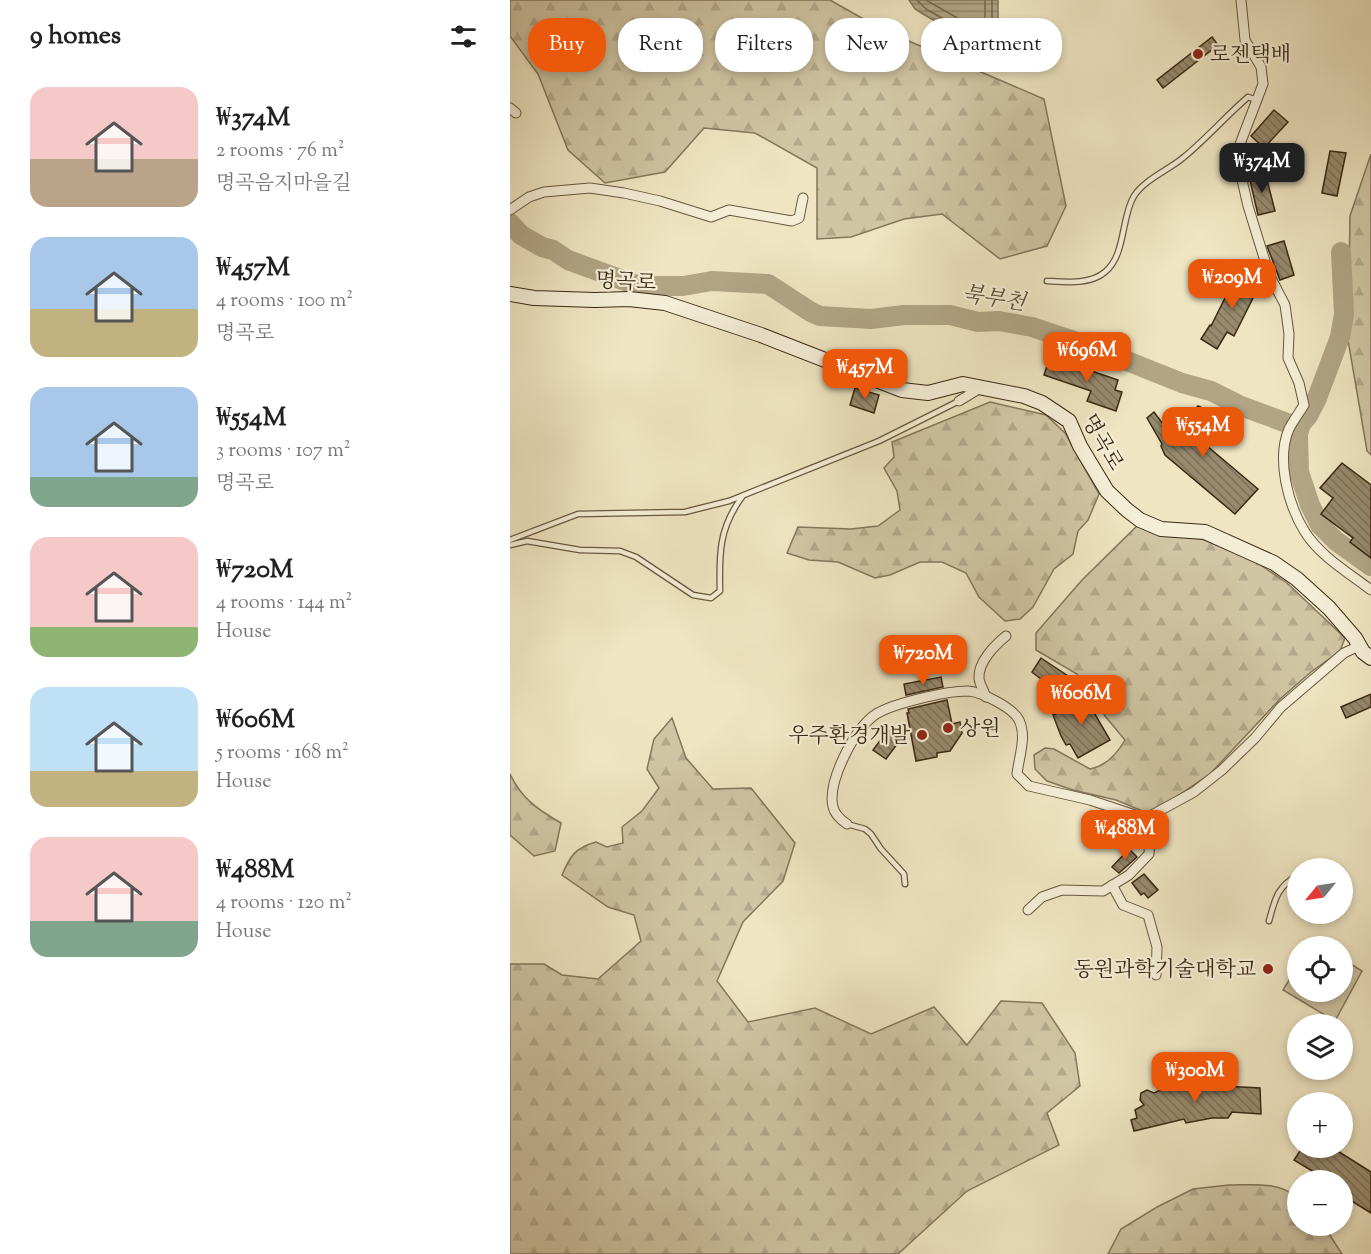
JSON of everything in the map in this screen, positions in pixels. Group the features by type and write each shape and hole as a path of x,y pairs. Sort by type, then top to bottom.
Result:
{"main road":[{"name":"명곡로","path":"510,294 534,298 629,299 665,303 761,335 902,390 928,393 963,384 1024,396 1051,408 1069,421 1080,446 1107,491 1126,510 1140,520 1161,529 1205,532 1274,563 1297,579 1329,608 1363,652 1371,658"}],"street":[{"path":"1241,0 1245,40 1261,67 1263,84 1240,144 1239,167 1269,274 1285,305 1289,334 1288,358 1299,383 1304,405 1289,430 1282,461 1290,499 1305,532 1323,552 1371,590"},
{"path":"510,209 529,197 544,192 590,189 624,193 660,201 711,217 729,210 792,221 799,218 803,198"},
{"path":"959,400 982,387"},
{"path":"986,697 979,678 984,661 997,643 1006,636"},
{"path":"1143,824 1152,814 1194,792 1222,770 1255,738 1281,707 1344,653 1359,646"},
{"path":"847,824 839,819 833,808 832,793 848,749 860,730 873,716 897,703 969,691 994,699 1018,718 1023,739 1017,774 1029,786 1057,791 1138,816 1150,835 1149,854 1129,875 1103,891 1062,890 1042,897 1028,910"},
{"path":"1112,885 1123,905 1148,915 1157,947 1156,975"}],"lane":[{"path":"1047,281 1082,281 1104,273 1111,266 1123,236 1130,203 1140,188 1182,158 1248,97 1257,100"},
{"path":"510,540 578,514 685,512 729,501 879,441 959,400"},
{"path":"510,545 527,541 580,550 620,551 636,557 693,595 711,598 720,591 719,558 723,530 732,510 743,495"},
{"path":"847,824 864,829 871,834 904,874 905,884"},
{"path":"1269,921 1277,894 1287,881"}],"green space":[{"path":"510,0 830,0 862,18 825,18 825,72 909,72 909,41 921,46 921,72 981,72 1044,99 1066,206 1047,246 1000,259 942,214 904,219 851,237 817,239 817,168 755,133 704,128 665,172 605,183 568,150 537,72 606,72 606,18 528,18 528,60 510,36"},
{"path":"1371,154 1371,455 1367,451 1348,340 1350,216"},
{"path":"990,402 1046,415 1065,433 1099,494 1088,520 1078,531 1073,554 1054,569 1033,607 1020,619 1005,621 979,597 966,573 942,562 920,562 890,575 875,578 838,562 809,560 787,553 798,527 851,529 878,526 900,510 897,491 884,468 894,457 892,442"},
{"path":"1137,526 1156,534 1202,539 1253,560 1287,583 1345,638 1340,651 1280,699 1210,774 1170,801 1147,813 1116,800 1047,781 1035,769 1034,755 1045,748 1054,749 1090,769 1110,759 1125,740 1105,716 1077,674 1036,650 1036,633 1082,580"},
{"path":"672,718 686,758 713,789 751,788 795,843 783,881 743,922 717,981 748,1022 815,1008 871,1034 934,1007 967,1045 1001,1001 1042,1003 1075,1053 1080,1086 1047,1113 1059,1145 967,1191 898,1254 510,1254 510,964 544,964 562,975 598,979 641,941 634,915 608,907 562,875 571,858 583,847 596,842 607,847 623,843 622,827 642,811 659,788 647,769 654,739"},
{"path":"510,774 531,803 561,823 555,851 534,856 510,835"},
{"path":"1353,965 1362,971 1353,988"},
{"path":"1303,1002 1345,1002 1339,1014 1323,1014"},
{"path":"1229,1185 1265,1185 1282,1189 1287,1192 1287,1236 1330,1236 1342,1254 1108,1254 1121,1229 1193,1189"}],"water":[{"path":"909,0 998,0 998,18 930,18 915,9"}],"building":[{"path":"1212,37 1218,45 1163,88 1157,80"},
{"path":"1274,110 1288,122 1264,148 1251,136"},
{"path":"1330,151 1346,153 1337,196 1322,193"},
{"path":"1265,172 1275,211 1258,215 1249,176"},
{"path":"1284,241 1294,275 1280,280 1267,246"},
{"path":"1238,272 1260,284 1234,336 1227,332 1217,349 1201,339 1211,326"},
{"path":"1050,357 1118,380 1115,390 1122,392 1116,411 1087,401 1091,391 1044,375"},
{"path":"855,388 879,395 874,413 850,405"},
{"path":"1198,406 1220,416 1200,440 1258,489 1235,514 1165,455 1162,444 1147,418 1154,412 1166,428 1177,417 1183,422"},
{"path":"1342,463 1371,485 1371,558 1350,542 1353,538 1321,514 1333,498 1320,488"},
{"path":"1041,658 1074,680 1062,695 1032,672"},
{"path":"941,677 943,687 906,695 904,684"},
{"path":"1082,692 1110,740 1078,758 1070,744 1066,745 1053,715 1070,707 1066,701"},
{"path":"1371,694 1371,707 1346,718 1341,707"},
{"path":"947,700 952,724 960,722 962,733 950,751 937,753 937,757 916,761 908,709"},
{"path":"888,730 901,739 886,759 873,750"},
{"path":"1133,821 1139,830 1121,841 1116,831"},
{"path":"1129,849 1137,857 1119,873 1112,867"},
{"path":"1144,874 1158,890 1148,898 1144,893 1141,895 1132,883"},
{"path":"1206,1077 1224,1080 1223,1086 1260,1088 1261,1114 1232,1112 1228,1118 1212,1118 1186,1123 1184,1119 1134,1131 1131,1120 1137,1118 1135,1110 1144,1105 1140,1100 1141,1093 1147,1090 1154,1093 1167,1087"},
{"path":"1295,1158 1349,1158 1371,1172 1371,1213 1353,1202 1353,1170 1310,1170 1294,1160"}],"waterway":[{"name":"북부천","path":"510,223 521,235 568,260 639,286 683,286 712,281 768,284 820,316 871,319 904,315 950,315 978,322 999,321 1032,327 1092,347 1182,383 1211,391 1241,406 1287,423 1298,434"},
{"path":"1341,252 1344,314 1340,337 1317,398 1301,424 1298,434 1299,472 1310,505 1320,525 1336,541 1371,566"}],"place":[{"name":"로젠택배","path":"1198,54"},
{"name":"상원","path":"948,728"},
{"name":"우주환경개발","path":"922,735"},
{"name":"동원과학기술대학교","path":"1268,969"}]}
